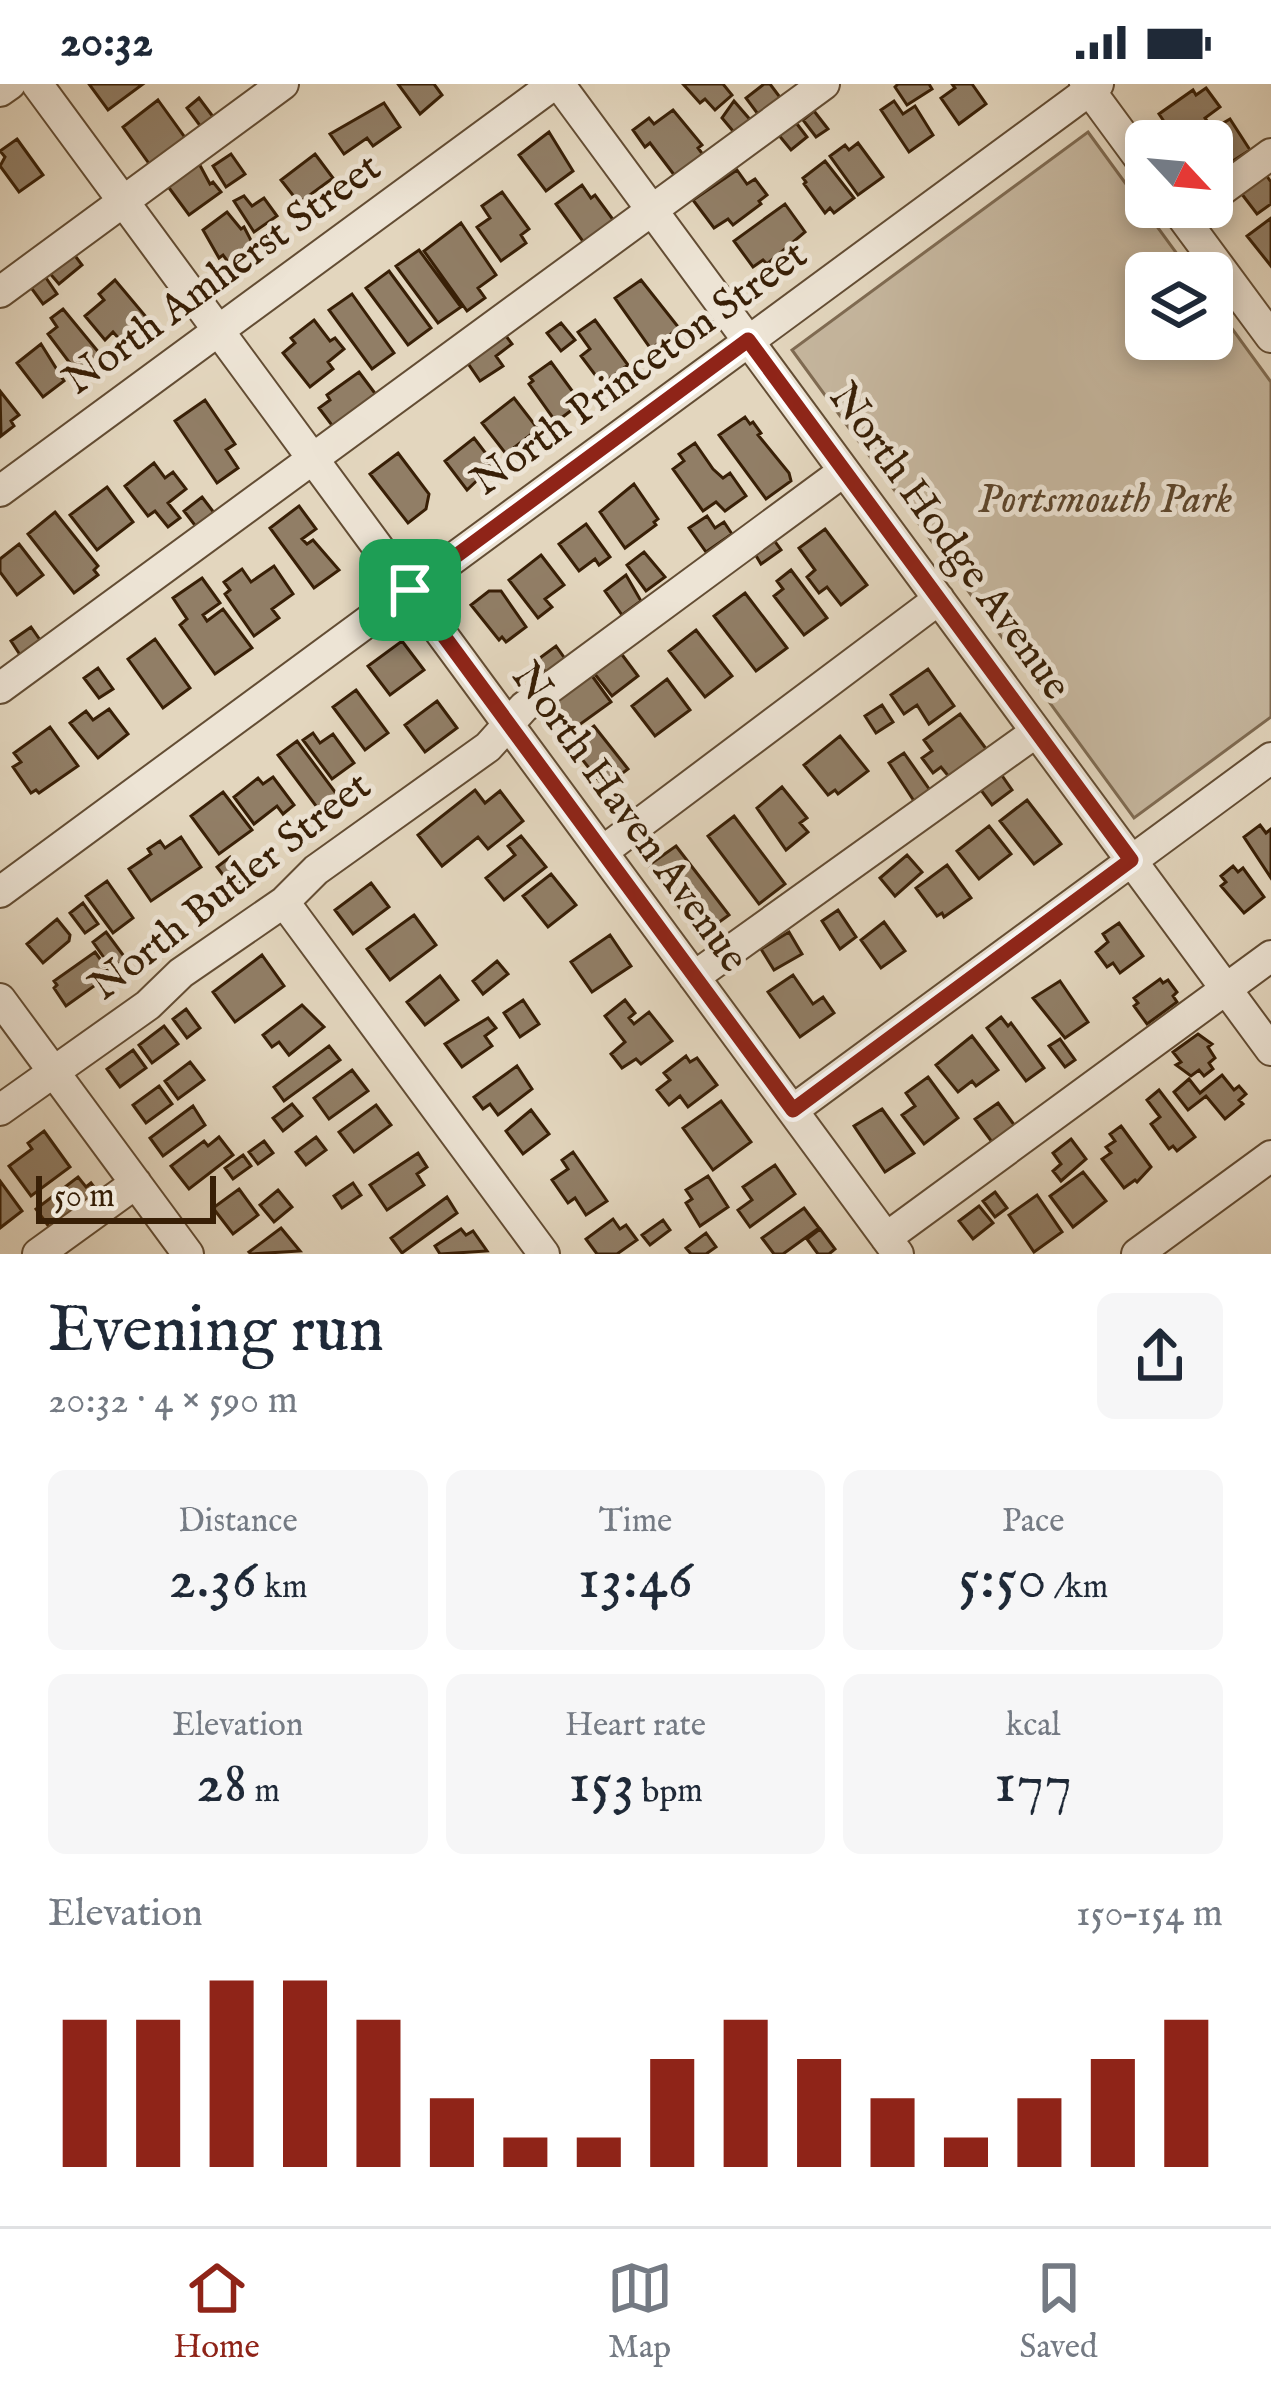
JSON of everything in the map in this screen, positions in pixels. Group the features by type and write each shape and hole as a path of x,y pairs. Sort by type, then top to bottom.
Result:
{"street":[{"path":"0,92 10,84"},
{"name":"North Haven Avenue","path":"37,84 892,1246"},
{"path":"0,292 283,84"},
{"name":"North Hodge Avenue","path":"556,84 1271,1051"},
{"name":"North Amherst Street","path":"0,491 556,84"},
{"path":"0,688 824,84"},
{"path":"1091,86 1125,136"},
{"name":"North Princeton Street","path":"0,892 1091,86"},
{"path":"1233,182 1271,154"},
{"path":"1197,228 1271,338"},
{"name":"North Butler Street","path":"0,1110 148,1005 181,973 284,902 316,870 488,747 543,693 844,471"},
{"path":"602,852 939,599"},
{"path":"694,977 1036,732"},
{"path":"793,1110 1271,758"},
{"path":"284,902 544,1254"},
{"path":"892,1246 1271,956"},
{"path":"0,999 188,1254"},
{"path":"1137,1254 1271,1156"},
{"path":"38,1254 136,1183"}],"green space":[{"name":"Portsmouth Park","path":"1088,132 1125,183 1125,228 1158,228 1176,252 1125,252 1125,360 1233,360 1233,330 1271,382 1271,717 1134,818 792,350"}],"building":[{"path":"89,84 143,84 108,110"},
{"path":"398,84 434,84 442,95 420,114"},
{"path":"683,84 723,84 732,95 715,110 705,99 700,103"},
{"path":"770,84 785,104 763,121 746,98"},
{"path":"929,84 932,89 907,105 895,87"},
{"path":"952,84 972,84 986,104 959,124 941,98 955,88"},
{"path":"1206,88 1220,107 1206,120 1163,120 1159,114 1193,90 1196,95"},
{"path":"199,98 214,118 201,127 187,108"},
{"path":"158,100 186,139 150,165 123,127"},
{"path":"734,101 753,123 738,137 722,118"},
{"path":"894,101 903,114 915,106 933,135 909,152 881,110"},
{"path":"384,103 400,127 373,146 367,138 344,154 330,134"},
{"path":"673,110 702,145 698,148 707,160 675,176 650,143 645,147 633,130 649,118 654,124"},
{"path":"814,111 828,129 816,137 803,120"},
{"path":"794,120 807,137 791,150 777,133"},
{"path":"1233,124 1250,150 1233,161"},
{"path":"549,132 573,171 546,191 519,155"},
{"path":"17,139 43,175 19,192 0,166 5,157 0,151"},
{"path":"858,143 883,177 858,195 830,156 845,145 849,150"},
{"path":"231,154 245,174 226,187 213,166"},
{"path":"315,154 333,178 299,203 281,180"},
{"path":"196,158 210,184 221,192 189,215 164,181"},
{"path":"825,161 854,198 834,213 830,208 825,213 804,184 803,178"},
{"path":"737,170 747,184 755,179 767,195 733,225 728,219 714,228 693,200"},
{"path":"1266,175 1271,182 1271,204 1257,214 1241,193"},
{"path":"582,185 617,225 587,247 556,204"},
{"path":"502,192 529,229 521,235 526,243 501,261 477,227 490,218 482,206"},
{"path":"244,196 252,206 264,198 277,216 254,232 234,201"},
{"path":"785,204 805,232 767,264 763,260 753,267 734,241"},
{"path":"227,212 244,227 255,248 231,266 223,255 219,258 203,230"},
{"path":"1271,218 1271,266 1247,236"},
{"path":"461,223 496,275 478,288 485,298 467,311 424,251"},
{"path":"70,249 82,265 59,284 46,269"},
{"path":"419,250 461,307 438,323 396,266"},
{"path":"389,271 431,328 408,345 366,288"},
{"path":"44,275 57,294 43,304 29,285"},
{"path":"115,280 147,318 121,341 113,332 105,340 85,316 104,300 99,294"},
{"path":"641,280 679,328 651,349 615,298"},
{"path":"352,294 394,353 372,369 329,310"},
{"path":"63,309 105,360 81,378 48,334 57,327 51,318"},
{"path":"314,320 330,341 335,338 344,349 328,362 333,369 310,387 283,353 295,343 291,338"},
{"path":"595,320 628,365 602,384 581,356 590,349 578,332"},
{"path":"561,323 575,340 561,351 547,333"},
{"path":"503,332 512,344 496,356 503,366 480,381 465,359"},
{"path":"41,344 64,381 43,397 17,363"},
{"path":"551,362 581,403 556,422 529,384 530,377"},
{"path":"359,372 377,396 334,428 319,408 330,400 327,395"},
{"path":"0,391 19,415 1,436"},
{"path":"514,398 538,429 506,454 482,423"},
{"path":"205,400 235,444 226,450 238,468 217,483 175,421"},
{"path":"745,417 789,473 791,481 766,499 719,435"},
{"path":"474,438 494,464 467,490 445,461"},
{"path":"695,443 713,469 723,478 730,473 746,496 725,511 716,502 703,511 673,469 684,461 679,454"},
{"path":"398,453 429,494 426,509 408,523 370,474"},
{"path":"154,463 165,478 173,472 186,489 168,503 180,518 168,527 155,511 148,516 125,486"},
{"path":"634,484 658,519 625,548 600,512"},
{"path":"107,487 133,522 97,550 70,515"},
{"path":"202,497 215,514 197,528 184,511"},
{"path":"299,506 316,529 302,539 307,544 313,540 339,570 314,588 270,528"},
{"path":"55,512 98,566 94,570 98,575 74,593 28,534"},
{"path":"707,516 715,528 724,522 732,534 706,552 689,528"},
{"path":"586,524 610,557 599,565 595,559 579,571 559,544"},
{"path":"825,529 867,585 841,605 827,587 819,593 807,577 815,570 799,548"},
{"path":"771,536 781,550 761,564 752,549"},
{"path":"19,544 43,575 17,595 0,572 0,559"},
{"path":"644,552 665,577 646,591 627,565"},
{"path":"541,555 564,585 545,599 552,607 538,618 509,580"},
{"path":"274,566 293,594 272,609 279,618 254,636 225,594 230,590 224,582 242,569 251,582"},
{"path":"791,570 827,618 804,635 774,596 783,589 777,581"},
{"path":"626,575 641,601 622,615 605,591"},
{"path":"202,578 220,603 203,615 207,621 223,609 252,648 215,674 180,625 187,619 173,598"},
{"path":"489,591 501,591 526,627 506,642 502,637 499,640 471,605"},
{"path":"745,593 787,648 756,671 714,616"},
{"path":"31,627 45,647 24,661 11,641"},
{"path":"696,630 732,676 705,697 669,651"},
{"path":"155,639 190,688 163,708 128,659"},
{"path":"402,641 424,670 390,695 368,666"},
{"path":"556,646 568,663 549,677 537,660"},
{"path":"620,652 638,676 612,696 594,673"},
{"path":"98,668 113,689 99,698 84,678"},
{"path":"928,669 954,706 929,724 917,705 904,714 891,695"},
{"path":"590,673 611,702 568,733 547,704"},
{"path":"667,679 690,710 655,736 632,706"},
{"path":"356,690 388,733 365,750 333,707"},
{"path":"437,701 457,728 425,752 405,725"},
{"path":"882,705 893,722 876,733 865,716"},
{"path":"109,709 128,734 98,758 70,723 86,711 93,720"},
{"path":"960,714 987,750 950,778 941,767 933,773 922,758 932,751 924,740"},
{"path":"594,726 628,769 604,787 570,744"},
{"path":"50,727 78,766 39,793 31,793 13,767 21,762 14,753"},
{"path":"313,733 320,743 333,734 354,763 332,779 303,740"},
{"path":"840,736 868,771 838,794 835,790 828,795 804,765"},
{"path":"297,741 338,796 319,810 278,755"},
{"path":"904,753 932,793 916,804 889,763"},
{"path":"996,767 1012,790 992,805 975,782"},
{"path":"273,777 294,805 283,814 277,806 254,824 234,797 258,778 263,784"},
{"path":"782,787 807,818 800,823 808,832 786,850 757,808"},
{"path":"475,790 485,803 500,791 523,821 488,849 478,837 442,866 418,835"},
{"path":"223,792 252,830 219,854 191,816"},
{"path":"1027,800 1061,844 1034,864 1000,821"},
{"path":"734,816 785,884 759,904 708,836"},
{"path":"1260,825 1266,833 1271,829 1271,878 1244,837"},
{"path":"989,826 1011,854 979,879 957,851"},
{"path":"521,836 546,867 504,900 486,878 515,855 508,846"},
{"path":"181,837 201,867 151,901 129,869 151,854 148,849 160,841 165,848"},
{"path":"676,846 729,915 700,936 649,865"},
{"path":"907,855 922,872 895,896 880,878"},
{"path":"230,857 245,877 232,887 217,867"},
{"path":"947,865 971,898 944,917 942,913 937,916 916,888"},
{"path":"1233,866 1238,872 1243,868 1264,897 1244,913 1221,886 1226,882 1221,876"},
{"path":"551,874 576,905 548,927 523,896"},
{"path":"107,881 133,918 113,933 86,896"},
{"path":"371,883 389,907 353,934 335,910"},
{"path":"83,903 98,924 85,933 70,913"},
{"path":"838,910 856,937 840,949 822,921"},
{"path":"414,915 436,945 390,980 367,949"},
{"path":"57,919 70,935 69,941 43,963 27,944"},
{"path":"884,922 905,951 881,968 861,940"},
{"path":"1119,923 1143,956 1120,973 1113,963 1107,967 1096,952 1108,942 1103,934"},
{"path":"106,932 126,959 112,969 93,942"},
{"path":"789,932 802,954 774,970 761,949"},
{"path":"610,935 631,966 592,992 571,962"},
{"path":"95,952 111,974 66,1006 54,981"},
{"path":"262,955 284,986 235,1022 213,992"},
{"path":"497,961 508,974 483,994 473,981"},
{"path":"793,975 813,1004 823,997 834,1013 800,1037 768,992"},
{"path":"440,976 458,1000 425,1025 407,1002"},
{"path":"1160,979 1168,980 1177,992 1173,996 1177,1002 1147,1024 1134,998"},
{"path":"1060,981 1088,1022 1065,1038 1033,998"},
{"path":"523,1000 539,1024 520,1037 504,1013"},
{"path":"625,1000 635,1013 629,1018 634,1024 649,1012 672,1041 641,1064 636,1059 622,1068 611,1054 625,1042 605,1016"},
{"path":"302,1005 324,1027 289,1055 279,1042 272,1047 263,1035"},
{"path":"186,1009 200,1028 187,1038 173,1019"},
{"path":"1001,1017 1008,1026 1011,1023 1044,1068 1026,1081 987,1028"},
{"path":"488,1018 496,1028 485,1036 492,1046 462,1067 445,1044"},
{"path":"164,1026 178,1044 152,1063 139,1045"},
{"path":"1198,1034 1212,1044 1208,1047 1215,1058 1209,1063 1213,1069 1204,1076 1199,1070 1191,1076 1176,1065 1181,1062 1173,1052"},
{"path":"972,1036 998,1070 958,1092 936,1065"},
{"path":"1060,1039 1075,1060 1065,1067 1049,1046"},
{"path":"329,1046 340,1060 284,1101 274,1087"},
{"path":"133,1050 146,1068 120,1087 107,1069"},
{"path":"686,1056 690,1062 697,1058 717,1085 688,1107 680,1096 669,1105 657,1090 670,1080 664,1073"},
{"path":"190,1062 204,1080 178,1099 165,1081"},
{"path":"517,1066 532,1089 498,1115 490,1104 483,1109 474,1097"},
{"path":"352,1070 368,1091 329,1119 314,1098"},
{"path":"1222,1075 1234,1090 1239,1086 1246,1094 1239,1100 1243,1104 1225,1119 1206,1096 1188,1110 1174,1092 1189,1079 1200,1093"},
{"path":"928,1077 958,1118 924,1144 902,1115 915,1106 906,1093"},
{"path":"159,1086 172,1104 146,1123 133,1105"},
{"path":"1159,1090 1195,1137 1177,1151 1173,1146 1169,1149 1151,1124 1160,1117 1147,1100"},
{"path":"721,1101 751,1142 713,1170 683,1128"},
{"path":"998,1103 1015,1126 992,1142 975,1119"},
{"path":"292,1104 302,1116 283,1131 273,1118"},
{"path":"376,1105 391,1125 354,1152 339,1132"},
{"path":"193,1106 205,1125 163,1156 150,1138"},
{"path":"882,1109 914,1153 885,1172 854,1126"},
{"path":"531,1110 549,1134 523,1154 506,1131"},
{"path":"1121,1126 1151,1167 1124,1188 1102,1159 1111,1153 1106,1147 1115,1141 1110,1134"},
{"path":"44,1131 70,1167 31,1196 9,1166 32,1149 28,1143"},
{"path":"219,1137 233,1155 189,1189 171,1166 204,1141 208,1146"},
{"path":"316,1137 326,1150 306,1165 296,1152"},
{"path":"1071,1139 1086,1159 1061,1181 1053,1171 1061,1164 1053,1153"},
{"path":"264,1141 273,1153 258,1164 249,1152"},
{"path":"573,1152 607,1201 586,1215 575,1198 568,1203 552,1180 568,1169 562,1160"},
{"path":"418,1153 427,1167 417,1174 424,1185 387,1210 370,1185"},
{"path":"243,1155 251,1166 233,1179 225,1168"},
{"path":"775,1165 795,1194 750,1227 738,1210 752,1200 743,1187"},
{"path":"1083,1172 1106,1201 1073,1227 1050,1196"},
{"path":"708,1176 728,1207 700,1226 686,1203 692,1199 686,1190"},
{"path":"78,1177 100,1195 52,1231 36,1209"},
{"path":"0,1181 22,1211 0,1228"},
{"path":"353,1183 361,1195 342,1208 334,1196"},
{"path":"239,1189 258,1215 233,1234 213,1208"},
{"path":"278,1190 292,1207 274,1222 260,1205"},
{"path":"995,1192 1007,1208 995,1217 983,1201"},
{"path":"1037,1195 1062,1232 1034,1252 1009,1215"},
{"path":"447,1197 457,1213 402,1253 391,1238"},
{"path":"979,1206 993,1223 973,1239 959,1221"},
{"path":"804,1208 819,1228 783,1254 774,1254 762,1238"},
{"path":"613,1219 620,1229 626,1225 637,1240 617,1254 597,1254 586,1239"},
{"path":"663,1220 670,1230 650,1245 642,1235"},
{"path":"281,1228 300,1251 249,1252"},
{"path":"461,1229 466,1235 473,1231 487,1251 440,1254 435,1246"},
{"path":"820,1229 835,1249 829,1254 818,1254 807,1239"},
{"path":"706,1233 716,1247 706,1254 691,1254 686,1248"}],"route":[{"path":"748,340 1131,860 793,1110 410,590 748,340"}]}
